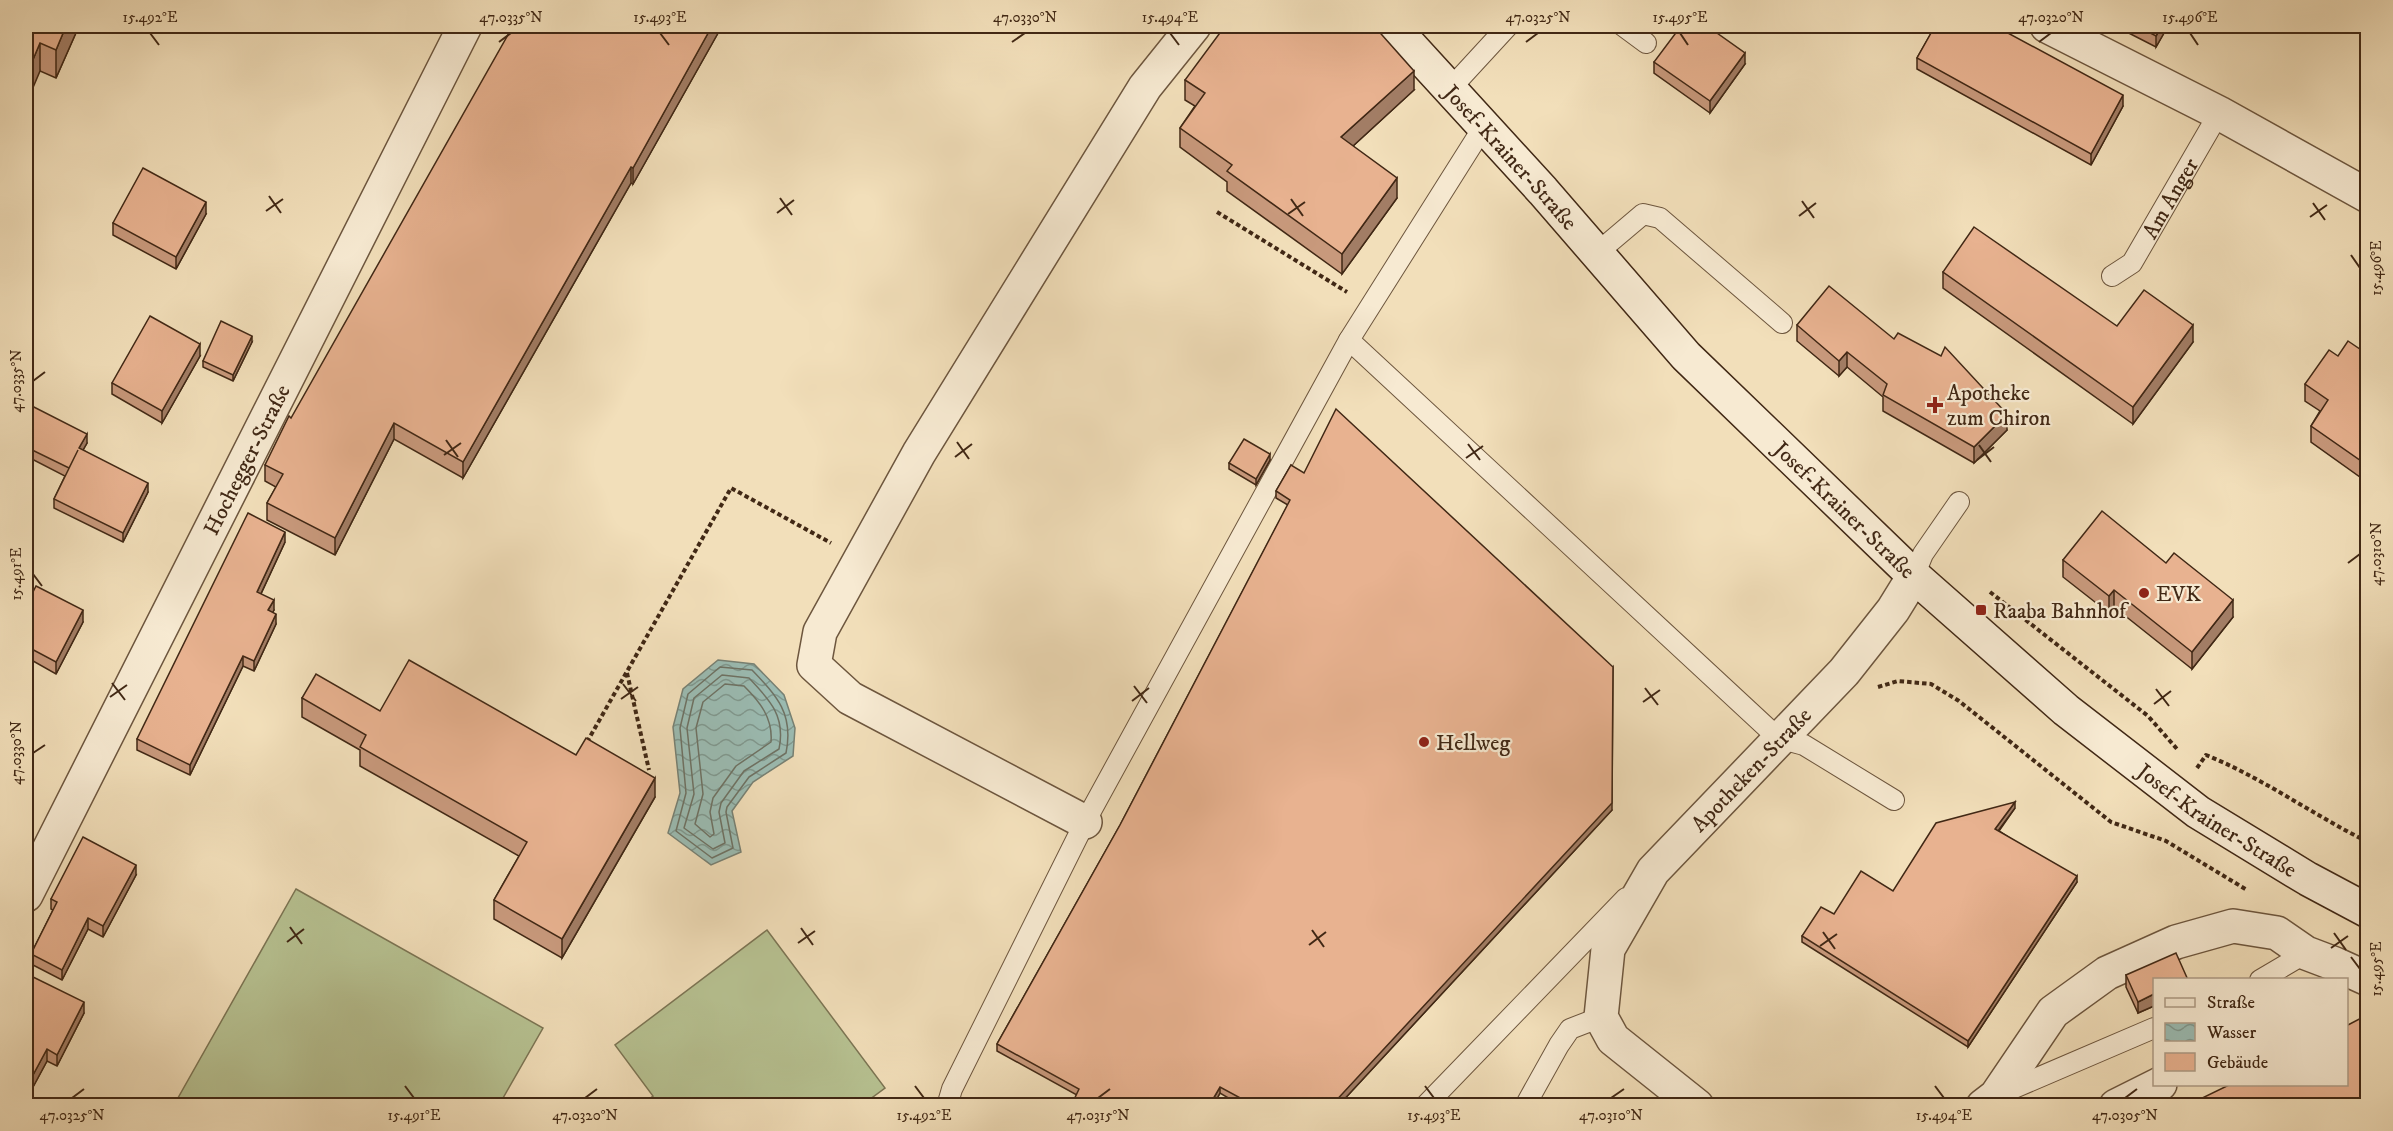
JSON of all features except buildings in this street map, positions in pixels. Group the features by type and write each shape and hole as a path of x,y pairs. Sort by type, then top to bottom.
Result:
{"street":[{"name":"Hochegger-Straße","path":"26,895 465,26"},
{"path":"1085,822 850,698 814,665 820,632 919,453 1145,87 1194,26"},
{"name":"Josef-Krainer-Straße","path":"1392,26 1484,126 1686,356 1914,576 2066,710 2198,812 2308,879 2367,911"},
{"path":"2047,26 2219,113 2367,196"},
{"name":"Apotheken-Straße","path":"1653,871 1778,738 1844,672 1893,610 1914,576"},
{"path":"1653,871 1608,949 1601,1017 1613,1040 1697,1106"},
{"path":"1995,1102 2053,1012 2107,973 2176,942 2233,926 2277,933 2301,966 2367,981"},
{"path":"2348,992 2367,981"},
{"path":"2116,1106 2156,1086"}],"lane":[{"path":"1450,89 1508,26"},
{"path":"1623,26 1647,44"},
{"name":"Am Anger","path":"2112,276 2132,263 2219,113"},
{"path":"947,1106 952,1089 1085,822 1349,340 1484,126"},
{"path":"1597,254 1643,214 1660,218 1782,323"},
{"path":"1349,340 1778,738 1803,745 1894,800"},
{"path":"1914,576 1923,554 1959,502"},
{"name":"Apotheken-Straße","path":"1425,1106 1653,871"},
{"path":"2266,978 2301,966"},
{"path":"1525,1106 1570,1029 1601,1017"},
{"path":"1995,1102 2153,1028"}],"path":[{"path":"1217,212 1371,307"},
{"path":"583,750 731,488 860,560"},
{"path":"1981,585 2148,716 2182,754"},
{"path":"627,673 649,770"},
{"path":"1876,687 1898,681 1931,684 1959,701 2111,822 2166,841 2253,894"},
{"path":"2196,769 2206,754 2225,762 2367,842"},
{"path":"2189,762 2202,776"}],"green space":[{"path":"296,889 543,1028 499,1105 174,1105"},
{"path":"767,930 885,1088 862,1105 642,1105 653,1096 615,1045"}],"water":[{"path":"718,660 754,664 784,695 795,728 793,756 753,782 732,811 741,852 711,865 668,833 680,793 673,727 683,689"}],"place":[{"name":"Apotheke zum Chiron","path":"1935,405"},
{"name":"EVK","path":"2144,593"},
{"name":"Raaba Bahnhof","path":"1981,610"},
{"name":"Hellweg","path":"1424,742"}]}
